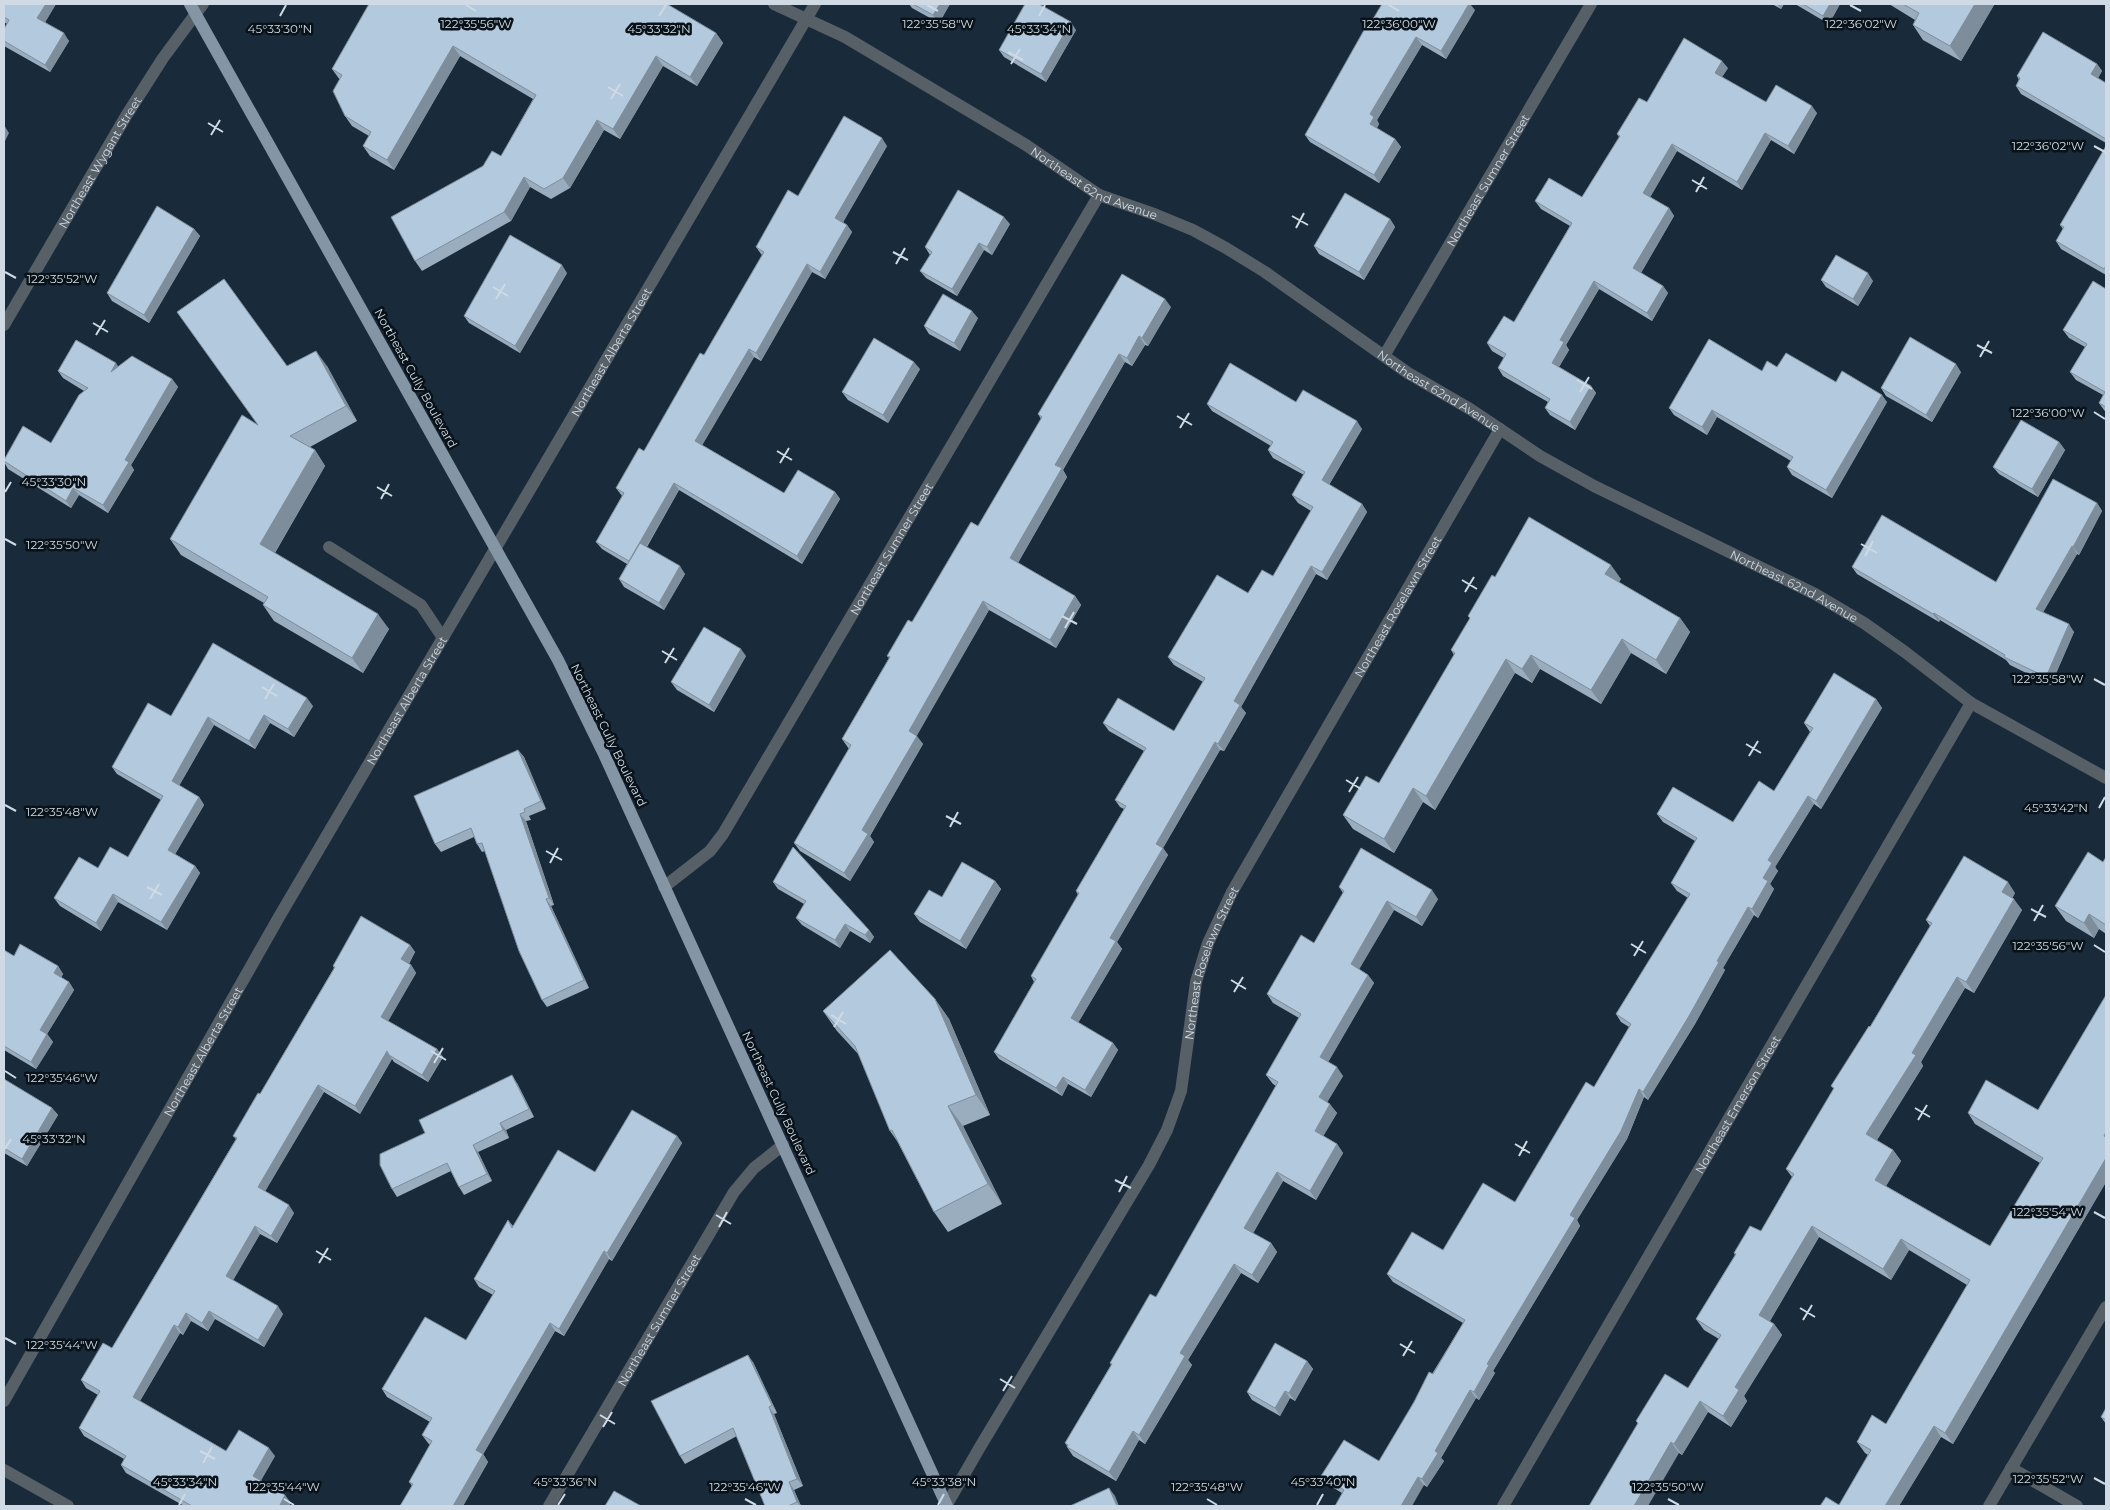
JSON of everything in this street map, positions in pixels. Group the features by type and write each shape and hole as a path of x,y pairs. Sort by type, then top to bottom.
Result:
{"main road":[{"name":"Northeast Cully Boulevard","path":"196,7 579,702 783,1145 946,1506"}],"street":[{"name":"Northeast 62nd Avenue","path":"774,4 846,37 1026,145 1099,195 1154,214 1202,234 1265,272 1408,373 1500,429 1540,456 1594,486 1815,594 1864,623 1971,703 2106,778"},
{"name":"Northeast Alberta Street","path":"4,1400 279,917 815,4"},
{"name":"Northeast Sumner Street","path":"1384,356 1591,4"},
{"name":"Northeast Wygant Street","path":"4,325 131,108 196,7"},
{"name":"Northeast Sumner Street","path":"664,887 710,851 724,834 1099,195"},
{"name":"Northeast Roselawn Street","path":"946,1506 1149,1165 1167,1130 1181,1091 1196,982 1208,942 1232,892 1500,429"},
{"path":"329,547 421,605 443,638"},
{"name":"Northeast Emerson Street","path":"1503,1506 1971,703"},
{"name":"Northeast Sumner Street","path":"549,1506 734,1192 754,1168 783,1145"},
{"path":"1989,1506 2106,1306"},
{"path":"2011,1468 2077,1506"},
{"path":"4,1470 68,1506"}],"building":[{"path":"4,4 46,4 37,18 64,33 45,65 4,41 4,29 9,20 4,17"},
{"path":"369,4 667,4 716,33 690,77 656,56 613,129 597,120 563,178 544,189 524,177 504,212 415,261 391,217 483,166 492,151 501,156 536,95 453,46 387,160 363,146 371,132 345,116 333,91 342,75 332,69"},
{"path":"913,4 940,4 933,15"},
{"path":"1025,4 1039,4 1071,22 1041,74 999,50"},
{"path":"1382,4 1469,4 1441,51 1416,37 1370,114 1374,117 1370,124 1395,139 1374,175 1305,135 1368,23 1370,24"},
{"path":"1803,4 1830,4 1823,16"},
{"path":"1903,4 1975,4 1950,46 1913,25 1919,13"},
{"path":"2043,32 2097,64 2091,74 2106,83 2106,139 2016,86 2020,78 2017,76"},
{"path":"1684,38 1722,61 1715,73 1766,102 1776,85 1812,106 1788,146 1765,133 1737,182 1672,144 1643,193 1669,208 1633,268 1663,286 1647,313 1594,281 1560,340 1564,342 1552,363 1591,386 1570,422 1545,408 1550,399 1498,368 1506,354 1487,343 1504,316 1514,322 1572,223 1535,201 1549,178 1582,197 1620,136 1617,134 1639,98 1647,102"},
{"path":"844,116 882,138 835,218 847,225 820,272 807,264 756,353 749,349 695,441 784,493 798,470 835,492 797,556 674,483 629,561 596,542 624,493 616,488 639,448 644,451 700,353 704,355 764,252 756,247 788,190 798,196"},
{"path":"2106,146 2106,266 2104,269 2056,241 2064,227 2060,225"},
{"path":"958,190 1004,217 987,247 979,243 952,289 920,271 932,252 925,247"},
{"path":"1345,193 1390,219 1359,272 1314,246"},
{"path":"157,206 194,229 144,315 107,293"},
{"path":"510,235 562,265 515,346 464,316"},
{"path":"1836,255 1868,273 1853,299 1821,280"},
{"path":"1122,274 1165,299 1142,338 1139,336 1127,358 1119,354 1055,465 1062,468 1010,558 1075,596 1050,640 983,601 909,731 917,736 862,830 868,834 844,873 794,843 851,745 842,739 890,657 887,656 908,620 912,622 971,522 978,526 1042,417 1038,414"},
{"path":"224,279 287,366 316,351 346,406 290,436 315,450 260,544 378,614 352,658 263,605 268,597 170,539 242,415 258,425 177,312"},
{"path":"2093,281 2106,289 2106,407 2099,403 2105,392 2070,372 2087,344 2063,330"},
{"path":"943,294 972,311 954,343 924,326"},
{"path":"1910,337 1956,364 1926,415 1881,388"},
{"path":"874,338 914,362 883,415 842,392"},
{"path":"1709,339 1762,371 1767,361 1777,367 1786,353 1836,382 1842,371 1882,395 1826,490 1787,467 1793,457 1712,410 1702,427 1669,408"},
{"path":"76,340 116,363 111,372 132,356 172,379 125,460 129,462 103,505 73,488 66,501 4,461 23,426 51,443 79,395 88,388 58,371"},
{"path":"1230,363 1296,402 1303,390 1357,421 1322,480 1362,504 1322,572 1311,566 1234,701 1240,705 1218,744 1215,742 1156,844 1163,848 1110,938 1116,941 1071,1018 1113,1043 1085,1090 1063,1077 1056,1088 994,1052 1036,979 1031,976 1079,893 1076,891 1126,806 1115,800 1146,748 1103,723 1118,698 1174,731 1205,678 1168,657 1217,575 1248,593 1262,570 1273,576 1313,507 1292,495 1305,472 1268,450 1273,442 1207,404"},
{"path":"2021,420 2059,442 2032,489 1993,467"},
{"path":"2053,479 2097,503 2036,609 2069,624 2046,677 2004,657 2005,655 1852,567 1882,515 1996,582"},
{"path":"1529,517 1611,565 1605,574 1680,618 1656,660 1622,639 1591,690 1531,655 1522,669 1506,659 1426,796 1413,788 1384,839 1343,815 1366,776 1379,783 1455,653 1451,650 1470,618 1468,616 1492,575 1495,577"},
{"path":"640,543 680,566 659,603 619,579"},
{"path":"704,627 741,649 709,705 671,682"},
{"path":"213,643 307,698 288,729 264,715 249,741 208,717 172,781 199,797 168,850 195,866 161,922 113,894 96,923 54,898 79,857 98,868 110,847 128,857 163,796 112,767 148,703 171,716"},
{"path":"1834,673 1876,699 1816,801 1808,796 1768,860 1772,863 1763,878 1768,881 1752,909 1748,907 1717,961 1719,962 1689,1016 1643,1092 1639,1089 1621,1131 1570,1215 1575,1218 1487,1364 1489,1365 1474,1392 1470,1390 1435,1451 1438,1453 1422,1479 1418,1477 1401,1506 1335,1506 1344,1490 1321,1476 1344,1440 1379,1461 1414,1402 1429,1372 1433,1374 1465,1320 1387,1274 1412,1232 1443,1250 1483,1183 1515,1202 1586,1082 1594,1087 1631,1024 1616,1014 1690,894 1671,883 1697,838 1657,814 1673,787 1733,822 1759,781 1774,791 1813,728 1804,723"},
{"path":"518,750 541,801 524,809 525,812 520,814 549,898 546,899 584,980 542,1000 519,951 482,843 477,844 471,828 435,844 414,796"},
{"path":"793,847 869,930 865,935 845,924 835,940 796,918 806,901 773,882"},
{"path":"1361,848 1432,890 1416,917 1387,901 1351,964 1368,975 1320,1057 1337,1067 1319,1097 1330,1104 1315,1131 1337,1144 1310,1191 1277,1172 1244,1228 1271,1243 1252,1275 1234,1264 1180,1353 1185,1356 1139,1435 1133,1431 1109,1472 1067,1447 1068,1445 1065,1443 1112,1364 1110,1363 1150,1294 1156,1297 1278,1082 1266,1075 1301,1014 1267,994 1301,935 1314,943 1344,891 1339,887"},
{"path":"2088,852 2103,862 2106,857 2106,925 2089,914 2084,923 2055,906"},
{"path":"1964,856 2008,882 2002,892 2014,899 1966,982 1957,977 1912,1053 1916,1055 1866,1134 1893,1150 1875,1180 1990,1246 2043,1158 1968,1113 1986,1080 2038,1110 2106,995 2106,1132 2104,1136 2106,1137 2106,1158 1945,1433 1934,1426 1885,1506 1820,1506 1826,1497 1839,1505 1871,1450 1857,1442 1872,1415 1886,1424 1970,1280 1901,1239 1883,1269 1812,1226 1759,1315 1774,1324 1735,1387 1739,1390 1723,1416 1700,1401 1674,1444 1671,1442 1634,1506 1589,1506 1638,1423 1636,1421 1665,1374 1688,1388 1721,1335 1696,1319 1736,1254 1734,1253 1750,1226 1761,1231 1794,1174 1786,1169 1834,1088 1831,1086 1870,1027 1932,923 1926,920"},
{"path":"962,862 995,881 960,941 914,914 929,890 942,897"},
{"path":"361,916 410,945 401,959 411,965 381,1017 437,1049 422,1075 389,1055 387,1051 355,1106 318,1085 258,1187 289,1205 271,1236 255,1226 226,1276 278,1306 258,1340 209,1311 202,1323 186,1313 178,1327 174,1325 133,1397 226,1451 239,1430 269,1448 253,1476 285,1495 280,1505 282,1506 192,1506 121,1465 126,1456 79,1428 100,1391 81,1380 103,1343 112,1348 237,1138 233,1136 335,967 333,966"},
{"path":"20,944 58,966 54,973 69,982 40,1030 47,1034 31,1062 4,1046 4,950 14,956"},
{"path":"890,950 935,999 976,1095 948,1106 988,1184 934,1212 892,1130 890,1131 855,1046 823,1011"},
{"path":"512,1075 529,1109 500,1123 503,1130 473,1145 487,1174 459,1187 447,1163 392,1189 380,1165 380,1154 425,1133 419,1120"},
{"path":"4,1079 52,1108 22,1159 4,1148"},
{"path":"632,1110 677,1136 607,1253 604,1251 559,1329 550,1323 476,1450 483,1454 453,1506 400,1506 413,1484 409,1482 432,1441 422,1435 432,1418 382,1389 425,1317 466,1340 495,1291 474,1279 508,1220 512,1228 558,1150 595,1172"},
{"path":"1275,1343 1307,1361 1289,1393 1285,1391 1275,1408 1247,1392"},
{"path":"748,1355 772,1405 769,1407 797,1479 789,1482 797,1502 788,1506 765,1506 733,1428 680,1456 651,1401"},
{"path":"2106,1408 2106,1420 2101,1417"},
{"path":"1109,1488 1117,1506 1070,1506"},
{"path":"614,1491 641,1506 605,1506"}]}
